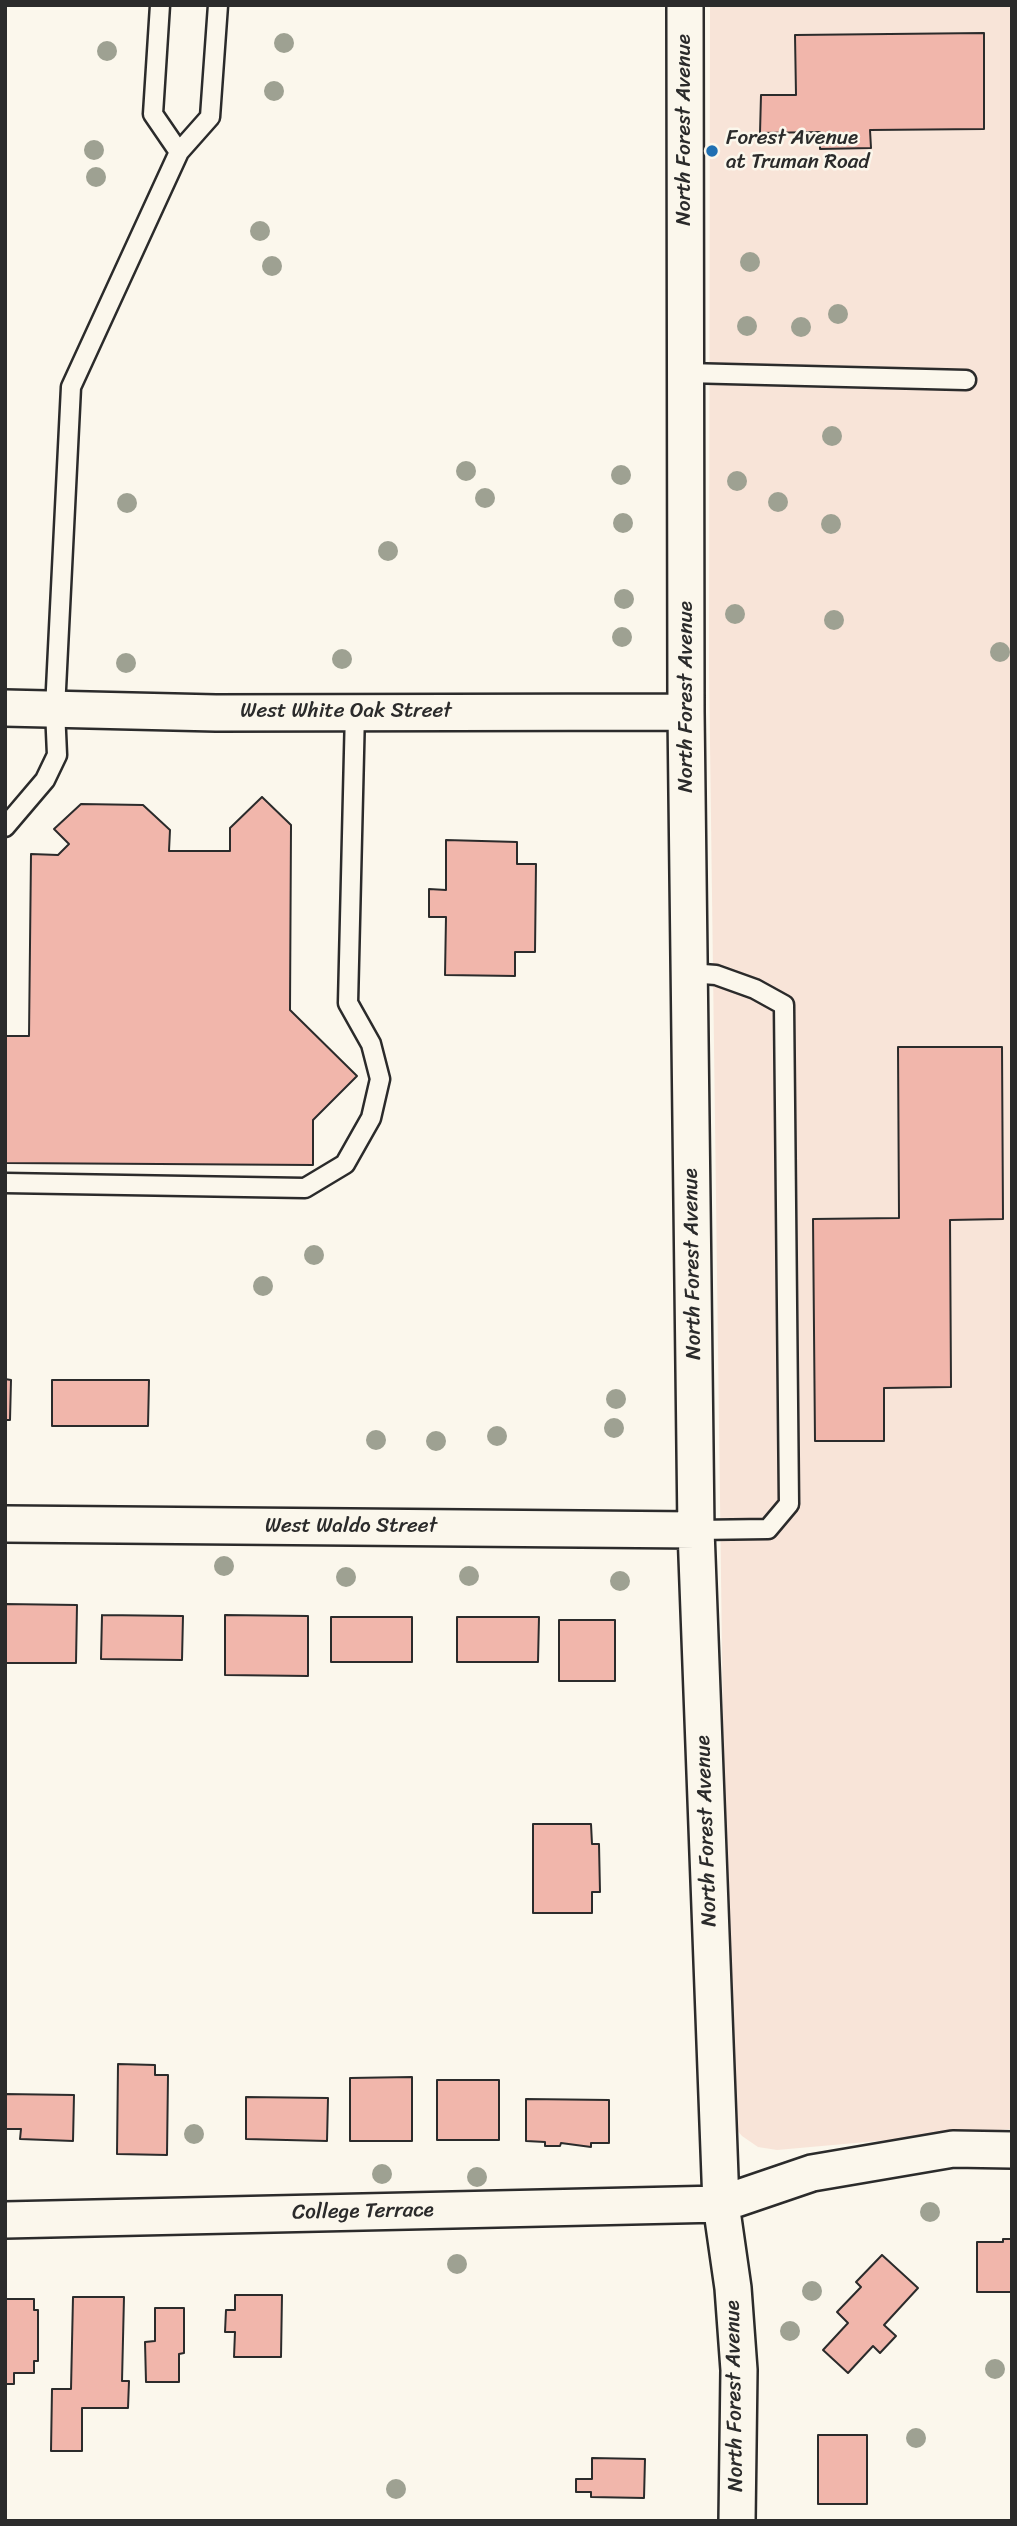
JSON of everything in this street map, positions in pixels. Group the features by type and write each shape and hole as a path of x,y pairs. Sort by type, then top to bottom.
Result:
{"street":[{"name":"North Forest Avenue","path":"685,5 686,712 696,1530 721,2204 733,2288 739,2370 737,2521"},
{"name":"West White Oak Street","path":"5,708 216,713 686,712"},
{"name":"West Waldo Street","path":"5,1524 696,1530"},
{"name":"College Terrace","path":"5,2220 721,2204 812,2173 953,2149 1012,2150"}],"lane":[{"path":"160,5 153,114 179,152"},
{"path":"5,827 45,780 57,755 55,709 71,387 179,152 209,117 219,5"},
{"path":"686,373 966,380"},
{"path":"5,1183 305,1188 345,1164 371,1118 380,1079 371,1044 348,1003 355,712"},
{"path":"690,973 716,975 755,989 784,1004 789,1504 768,1529 696,1530"}],"shaded area":[{"path":"710,5 1012,5 1012,2129 777,2150 758,2147 742,2136 732,2124 728,2105 709,668"}],"building":[{"path":"984,33 984,129 870,130 871,148 820,149 820,132 760,133 761,95 796,95 795,35"},
{"path":"262,797 291,825 290,1010 357,1076 313,1120 313,1165 5,1163 5,1036 29,1036 31,854 58,855 69,844 54,829 81,804 143,805 170,830 169,851 230,851 230,828"},
{"path":"446,840 517,842 517,864 536,864 535,952 515,952 515,976 445,975 446,917 429,917 429,889 446,890"},
{"path":"898,1047 1002,1047 1003,1219 950,1220 951,1387 884,1388 884,1441 815,1441 813,1219 899,1218"},
{"path":"5,1379 11,1380 10,1420 5,1420"},
{"path":"52,1380 149,1380 148,1426 52,1426"},
{"path":"5,1604 77,1605 76,1663 5,1663"},
{"path":"102,1615 183,1616 182,1660 101,1659"},
{"path":"225,1615 308,1616 308,1676 225,1675"},
{"path":"331,1617 412,1617 412,1662 331,1662"},
{"path":"457,1617 539,1617 538,1662 457,1662"},
{"path":"559,1620 615,1620 615,1681 559,1681"},
{"path":"533,1824 591,1824 592,1844 599,1844 600,1892 592,1892 592,1913 533,1913"},
{"path":"118,2064 155,2065 155,2075 168,2075 167,2155 117,2154"},
{"path":"412,2077 412,2141 350,2141 350,2078"},
{"path":"437,2080 499,2080 499,2140 437,2140"},
{"path":"5,2094 74,2095 73,2141 20,2139 21,2129 5,2129"},
{"path":"246,2097 328,2098 327,2141 246,2139"},
{"path":"526,2099 609,2100 609,2143 591,2143 591,2147 561,2143 560,2146 545,2146 545,2142 526,2141"},
{"path":"1003,2239 1012,2239 1012,2292 977,2292 977,2242 1003,2242"},
{"path":"882,2255 918,2288 884,2325 896,2336 880,2353 873,2346 848,2373 823,2350 848,2323 837,2312 861,2287 856,2282"},
{"path":"235,2295 282,2295 281,2357 234,2357 235,2332 225,2332 226,2310 235,2310"},
{"path":"73,2297 124,2297 122,2381 129,2381 128,2408 82,2408 82,2451 51,2451 52,2389 71,2389"},
{"path":"5,2299 34,2299 34,2310 38,2310 38,2361 34,2361 34,2373 14,2373 14,2384 5,2384"},
{"path":"155,2308 184,2308 184,2353 179,2354 179,2382 146,2382 145,2342 155,2341"},
{"path":"818,2435 867,2435 867,2504 818,2504"},
{"path":"592,2458 645,2459 644,2498 591,2497 591,2492 576,2492 576,2479 592,2479"}],"place":[{"name":"Forest Avenue at Truman Road","path":"712,151"}]}
